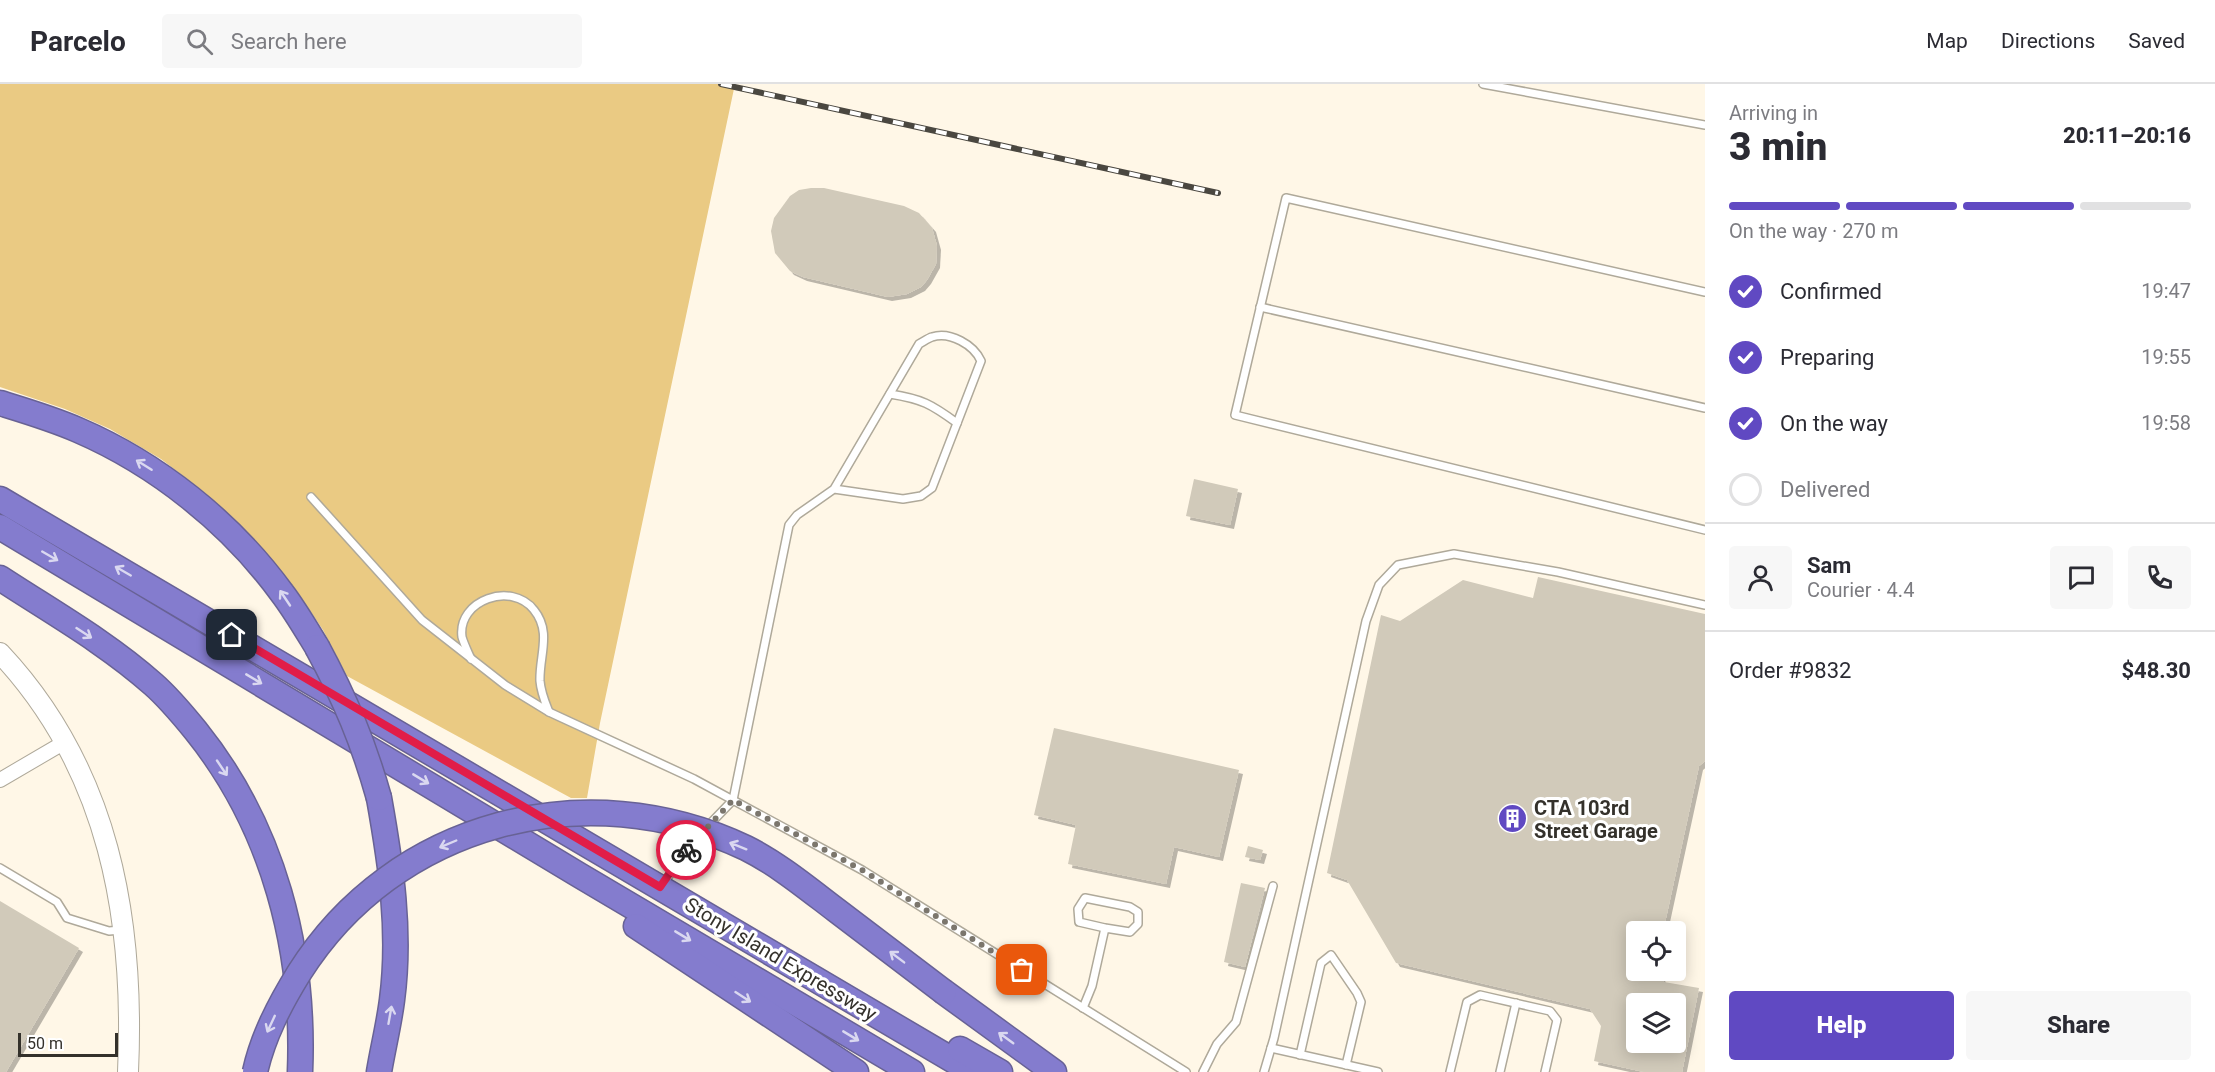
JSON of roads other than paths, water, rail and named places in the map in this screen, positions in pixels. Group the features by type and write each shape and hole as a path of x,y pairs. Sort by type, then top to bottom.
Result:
{"highway":[{"path":"0,403 77,429 111,446 180,489 253,558 282,593 317,647 340,689 358,732 379,798 389,852 394,894 395,957 393,998 379,1072"},
{"name":"Stony Island Expressway","path":"0,499 167,612 579,874 912,1072"},
{"name":"Stony Island Expressway","path":"0,527 167,612 660,887 973,1072"},
{"path":"0,578 119,656 154,685 181,713 227,774 263,842 288,924 295,959 300,1007 300,1072"},
{"path":"255,1072 268,1030 285,996 331,928 363,897 399,870 435,849 520,819 559,814 603,813 649,816 690,826 746,849 775,865 1054,1072"},
{"path":"579,874 617,914 856,1072"},
{"path":"820,982 882,1003 1000,1072"}],"street":[{"path":"0,653 39,698 65,742 98,814 116,877 124,930 130,1030 128,1072"},
{"path":"0,780 65,742"}],"lane":[{"path":"1483,84 1705,125"},
{"path":"1705,292 1286,198 1235,415 1705,530"},
{"path":"1260,307 1705,408"},
{"path":"660,887 690,845 733,800 789,525 797,515 834,489 919,344 933,336 949,336 977,353 981,361 932,488 921,496 903,499 834,489"},
{"path":"890,394 918,399 938,409 957,423"},
{"path":"311,496 422,620 505,686 549,712 694,779 862,870 1186,1072"},
{"path":"1264,1072 1366,621 1379,585 1398,565 1455,554 1558,572 1705,605"},
{"path":"471,659 462,637 465,621 472,610 486,598 502,595 520,598 534,609 542,623 545,640 540,679 542,694 549,712"},
{"path":"0,868 57,902 67,918 109,930 124,930"},
{"path":"1203,1072 1217,1044 1236,1023 1274,886"},
{"path":"1085,898 1130,907 1138,912 1138,924 1130,932 1105,928 1079,922 1078,909 1085,898"},
{"path":"1083,1008 1092,986 1105,928"},
{"path":"1300,1055 1321,963 1331,956 1361,1002 1346,1065"},
{"path":"1450,1072 1467,1002 1480,994 1550,1011 1557,1020 1545,1072"},
{"path":"1500,1072 1516,1003"},
{"path":"1271,1048 1378,1072"}],"railway":[{"path":"721,84 1218,193"}],"place":[{"name":"CTA 103rd Street Garage","path":"1513,819"}]}
